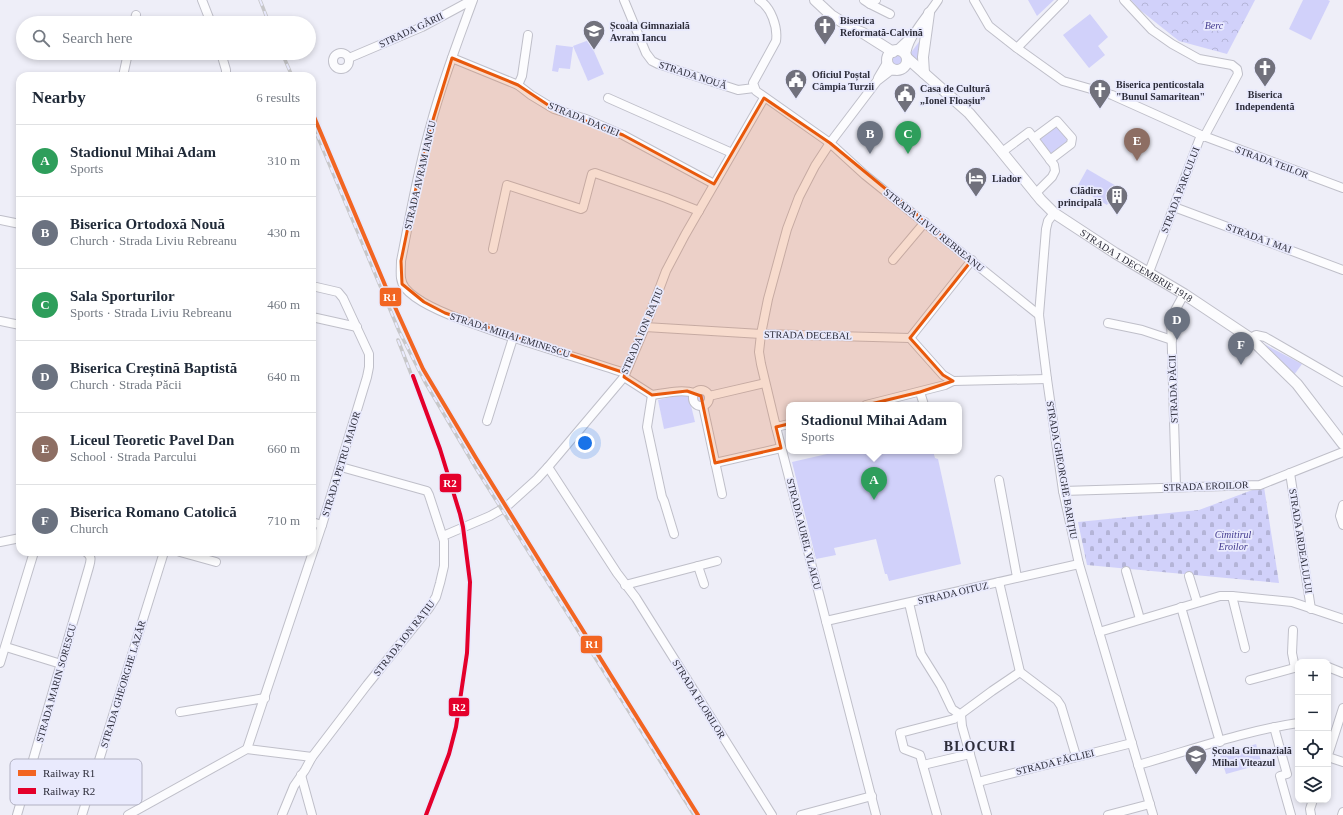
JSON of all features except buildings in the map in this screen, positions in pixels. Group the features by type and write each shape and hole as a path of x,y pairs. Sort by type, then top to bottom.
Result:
{"main road":[{"path":"815,0 831,15 853,29 864,33 891,56"},
{"path":"924,73 923,57 929,13"},
{"path":"902,52 907,57 906,64 902,69 898,70 890,66 891,56 902,52"},
{"name":"STRADA 1 DECEMBRIE 1918","path":"907,57 917,68 969,113 1036,194 1054,213 1115,253 1184,294 1250,338 1296,384 1343,444"},
{"name":"STRADA 1 DECEMBRIE 1918","path":"898,70 908,70 935,82"}],"street":[{"path":"202,0 208,16"},
{"name":"STRADA AVRAM IANCU","path":"402,284 400,277 401,261 424,149 431,122 452,58 473,0"},
{"name":"STRADA GĂRII","path":"349,58 422,27 473,0"},
{"name":"STRADA NOUĂ","path":"624,0 646,53 652,61 738,90 754,88"},
{"path":"754,88 753,83 776,41 777,36 768,8 759,0"},
{"path":"877,81 891,56 912,36 938,0"},
{"name":"STRADA PARCULUI","path":"974,0 990,26 1017,48 1064,81 1112,95 1203,136 1149,272"},
{"path":"1017,48 1064,0"},
{"path":"1124,0 1152,30 1172,44 1199,59 1232,65 1238,69 1238,74 1203,136"},
{"path":"870,2 890,14"},
{"path":"518,85 522,76 528,35"},
{"path":"907,57 907,48 912,36"},
{"name":"STRADA DACIEI","path":"452,58 518,85 554,109 586,119 623,135 714,184"},
{"path":"125,72 127,60"},
{"path":"223,60 226,72"},
{"path":"877,81 890,71 898,70"},
{"name":"STRADA AUREL VLAICU","path":"876,815 781,448 759,352 760,334 768,299 787,229 799,197 815,166 830,143 877,81"},
{"name":"STRADA LIVIU REBREANU","path":"754,88 764,98 830,143 865,174 1040,315"},
{"path":"608,98 732,154"},
{"name":"STRADA ION RAȚIU","path":"282,815 294,786 312,757 367,685 429,608 436,597 444,566 443,536 490,516 506,507 548,467 624,375 645,327 666,271 764,98"},
{"path":"1034,138 1058,121 1072,138 1071,144 1050,160"},
{"path":"1002,152 1028,132 1034,138 1054,165 1055,171 1052,177 1036,194"},
{"name":"STRADA TEILOR","path":"1203,136 1343,188"},
{"path":"493,249 507,184 581,209 583,208 592,174 595,173 699,211"},
{"name":"STRADA 1 MAI","path":"1174,207 1343,270"},
{"name":"STRADA GHEORGHE BARIȚIU","path":"1054,213 1048,221 1046,229 1040,315 1047,379 1064,491 1079,564 1152,815"},
{"path":"0,220 16,223"},
{"path":"893,260 925,222"},
{"path":"953,381 943,375 910,338 972,260"},
{"name":"STRADA MIHAI EMINESCU","path":"402,284 406,289 424,302 445,313 513,338 624,375 652,395"},
{"name":"STRADA PETRU MAIOR","path":"316,287 341,294 369,354 369,367 341,467 316,543"},
{"name":"STRADA PĂCII","path":"1176,487 1171,318 1184,294"},
{"path":"316,318 356,327"},
{"path":"0,321 16,324"},
{"path":"1108,323 1142,330 1172,340"},
{"name":"STRADA DECEBAL","path":"645,327 760,334 910,338"},
{"path":"1250,338 1256,335 1265,336 1343,381"},
{"path":"487,421 513,338"},
{"path":"878,402 945,385 953,381 1047,379"},
{"path":"709,396 765,383"},
{"path":"674,534 662,498 647,427 652,395 677,391 695,393 703,390 707,392 709,401 703,406 698,406 693,398 695,393"},
{"path":"920,392 923,402"},
{"path":"703,406 722,494"},
{"path":"776,427 786,425"},
{"path":"715,463 781,448"},
{"name":"STRADA EROILOR","path":"1064,491 1260,485 1343,452"},
{"path":"341,467 426,491 429,495 443,536"},
{"name":"STRADA FLORILOR","path":"548,467 616,573 636,598 772,815"},
{"name":"STRADA ARDEALULUI","path":"1290,473 1311,608"},
{"path":"999,480 1017,577"},
{"path":"1343,505 1340,516 1343,525"},
{"path":"316,523 322,525"},
{"path":"0,542 16,539"},
{"path":"0,663 33,556"},
{"name":"STRADA MARIN SORESCU","path":"33,759 91,560 90,556"},
{"name":"STRADA GHEORGHE LAZĂR","path":"99,759 163,556"},
{"path":"194,556 216,562"},
{"name":"STRADA PETRU MAIOR","path":"247,749 312,556"},
{"path":"625,584 717,561"},
{"name":"STRADA OITUZ","path":"826,621 1079,564"},
{"path":"698,566 704,584"},
{"path":"1126,571 1140,620"},
{"path":"1189,576 1197,602"},
{"path":"999,582 1020,672 1057,700 1061,706 1076,756"},
{"path":"1232,596 1244,648"},
{"path":"1099,632 1214,597 1232,596 1292,602 1343,619"},
{"path":"909,602 921,654 941,686 952,709 961,715"},
{"path":"1181,607 1220,742"},
{"path":"1293,630 1292,653 1295,662"},
{"path":"6,647 61,664"},
{"path":"1331,668 1343,673"},
{"path":"1250,680 1295,669"},
{"path":"937,815 920,755 904,749 900,733 954,719 1020,672"},
{"path":"180,712 265,698"},
{"path":"1331,746 1343,708"},
{"path":"961,715 962,726 988,815"},
{"path":"1138,765 1274,727 1295,724"},
{"path":"1274,727 1287,774 1280,776 1291,815"},
{"path":"1331,727 1336,729"},
{"name":"STRADA FĂCLIEI","path":"978,782 1132,743"},
{"path":"132,814 247,749 312,757"},
{"path":"923,765 970,754"},
{"path":"1331,757 1343,762"},
{"path":"301,775 312,815"},
{"path":"801,815 872,796"},
{"path":"1311,815 1310,809 1312,803"},
{"path":"1108,815 1150,804"},
{"name":"STRADA MARIN SORESCU","path":"16,815 19,805"},
{"name":"STRADA GHEORGHE LAZĂR","path":"82,815 85,805"}],"highlighted area":[{"path":"452,58 518,85 554,109 623,135 714,184 764,98 830,143 972,260 910,338 943,375 953,381 920,392 776,427 781,448 715,463 701,396 687,391 652,395 624,377 625,373 445,313 424,302 402,284 401,261 424,149"}],"green space":[{"path":"1028,0 1054,0 1037,16"},
{"name":"Berc","path":"1131,0 1255,0 1227,54 1179,41 1140,10"},
{"path":"1303,0 1330,1 1311,40 1289,29"},
{"path":"1090,14 1108,37 1098,46 1105,55 1089,68 1063,35"},
{"path":"924,35 920,61 910,54"},
{"path":"589,40 604,74 588,81 573,46"},
{"path":"556,45 573,47 570,69 559,68 558,72 552,71"},
{"path":"898,54 902,56 904,60 902,64 898,66 894,64 892,60 894,56"},
{"path":"1057,123 1071,141 1050,157 1037,139"},
{"path":"1087,169 1118,187 1107,205 1077,187"},
{"path":"1264,344 1302,364 1294,375"},
{"path":"699,392 703,392 707,398 703,404 699,404 695,400 695,396"},
{"path":"688,393 695,422 664,429 658,400"},
{"path":"827,454 934,454 935,458 938,459 961,564 889,581 887,574 885,574 876,539 834,548 836,555 816,559 792,462"},
{"name":"Cimitirul Eroilor","path":"1264,487 1279,583 1087,565 1078,522 1199,510"},
{"path":"1256,744 1262,764 1226,774 1220,755"}],"railway":[{"path":"260,0 266,16"},
{"path":"285,60 290,72"},
{"path":"316,133 399,331 425,382 477,470 694,815"},
{"path":"398,340 440,449 460,514 470,582 467,653 456,727 449,754 426,815"}],"rail line":[{"name":"R1","path":"316,121 385,285 423,369 476,458 698,815"},
{"name":"R2","path":"413,376 440,449 460,514 470,582 467,653 456,727 449,754 426,815"}],"place":[{"name":"Biserica Reformată-Calvină","path":"825,46"},
{"name":"Școala Gimnazială Avram Iancu","path":"594,50"},
{"name":"Biserica Independentă","path":"1265,88"},
{"name":"Oficiul Poștal Câmpia Turzii","path":"796,100"},
{"name":"Biserica penticostala \"Bunul Samaritean\"","path":"1100,110"},
{"name":"Casa de Cultură „Ionel Floașiu”","path":"905,114"},
{"name":"Biserica Ortodoxă Nouă","path":"870,154"},
{"name":"Sala Sporturilor","path":"908,154"},
{"name":"Liceul Teoretic Pavel Dan","path":"1137,161"},
{"name":"Liador","path":"976,198"},
{"name":"Clădire principală","path":"1117,216"},
{"name":"Biserica Creștină Baptistă","path":"1177,340"},
{"name":"Biserica Romano Catolică","path":"1241,365"},
{"name":"Stadionul Mihai Adam","path":"874,500"},
{"name":"Școala Gimnazială Mihai Viteazul","path":"1196,776"}],"district":[{"name":"BLOCURI","path":"980,746"}]}
